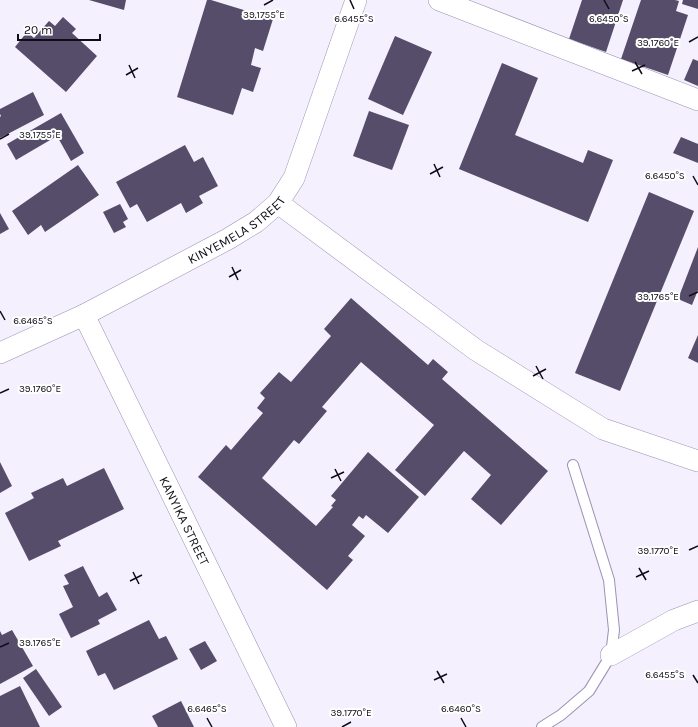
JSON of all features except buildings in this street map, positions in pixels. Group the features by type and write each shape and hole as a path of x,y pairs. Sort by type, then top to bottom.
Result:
{"street":[{"name":"KINYEMELA STREET","path":"0,354 84,315 228,239 256,222 278,203 294,178 356,0"},
{"path":"439,0 698,100"},
{"path":"278,203 476,350 603,429 698,461"},
{"name":"KANYIKA STREET","path":"84,315 286,727"},
{"path":"611,655 674,620 698,611"}],"lane":[{"path":"542,727 561,715 589,691 611,655 614,630 609,580 573,465"}]}
